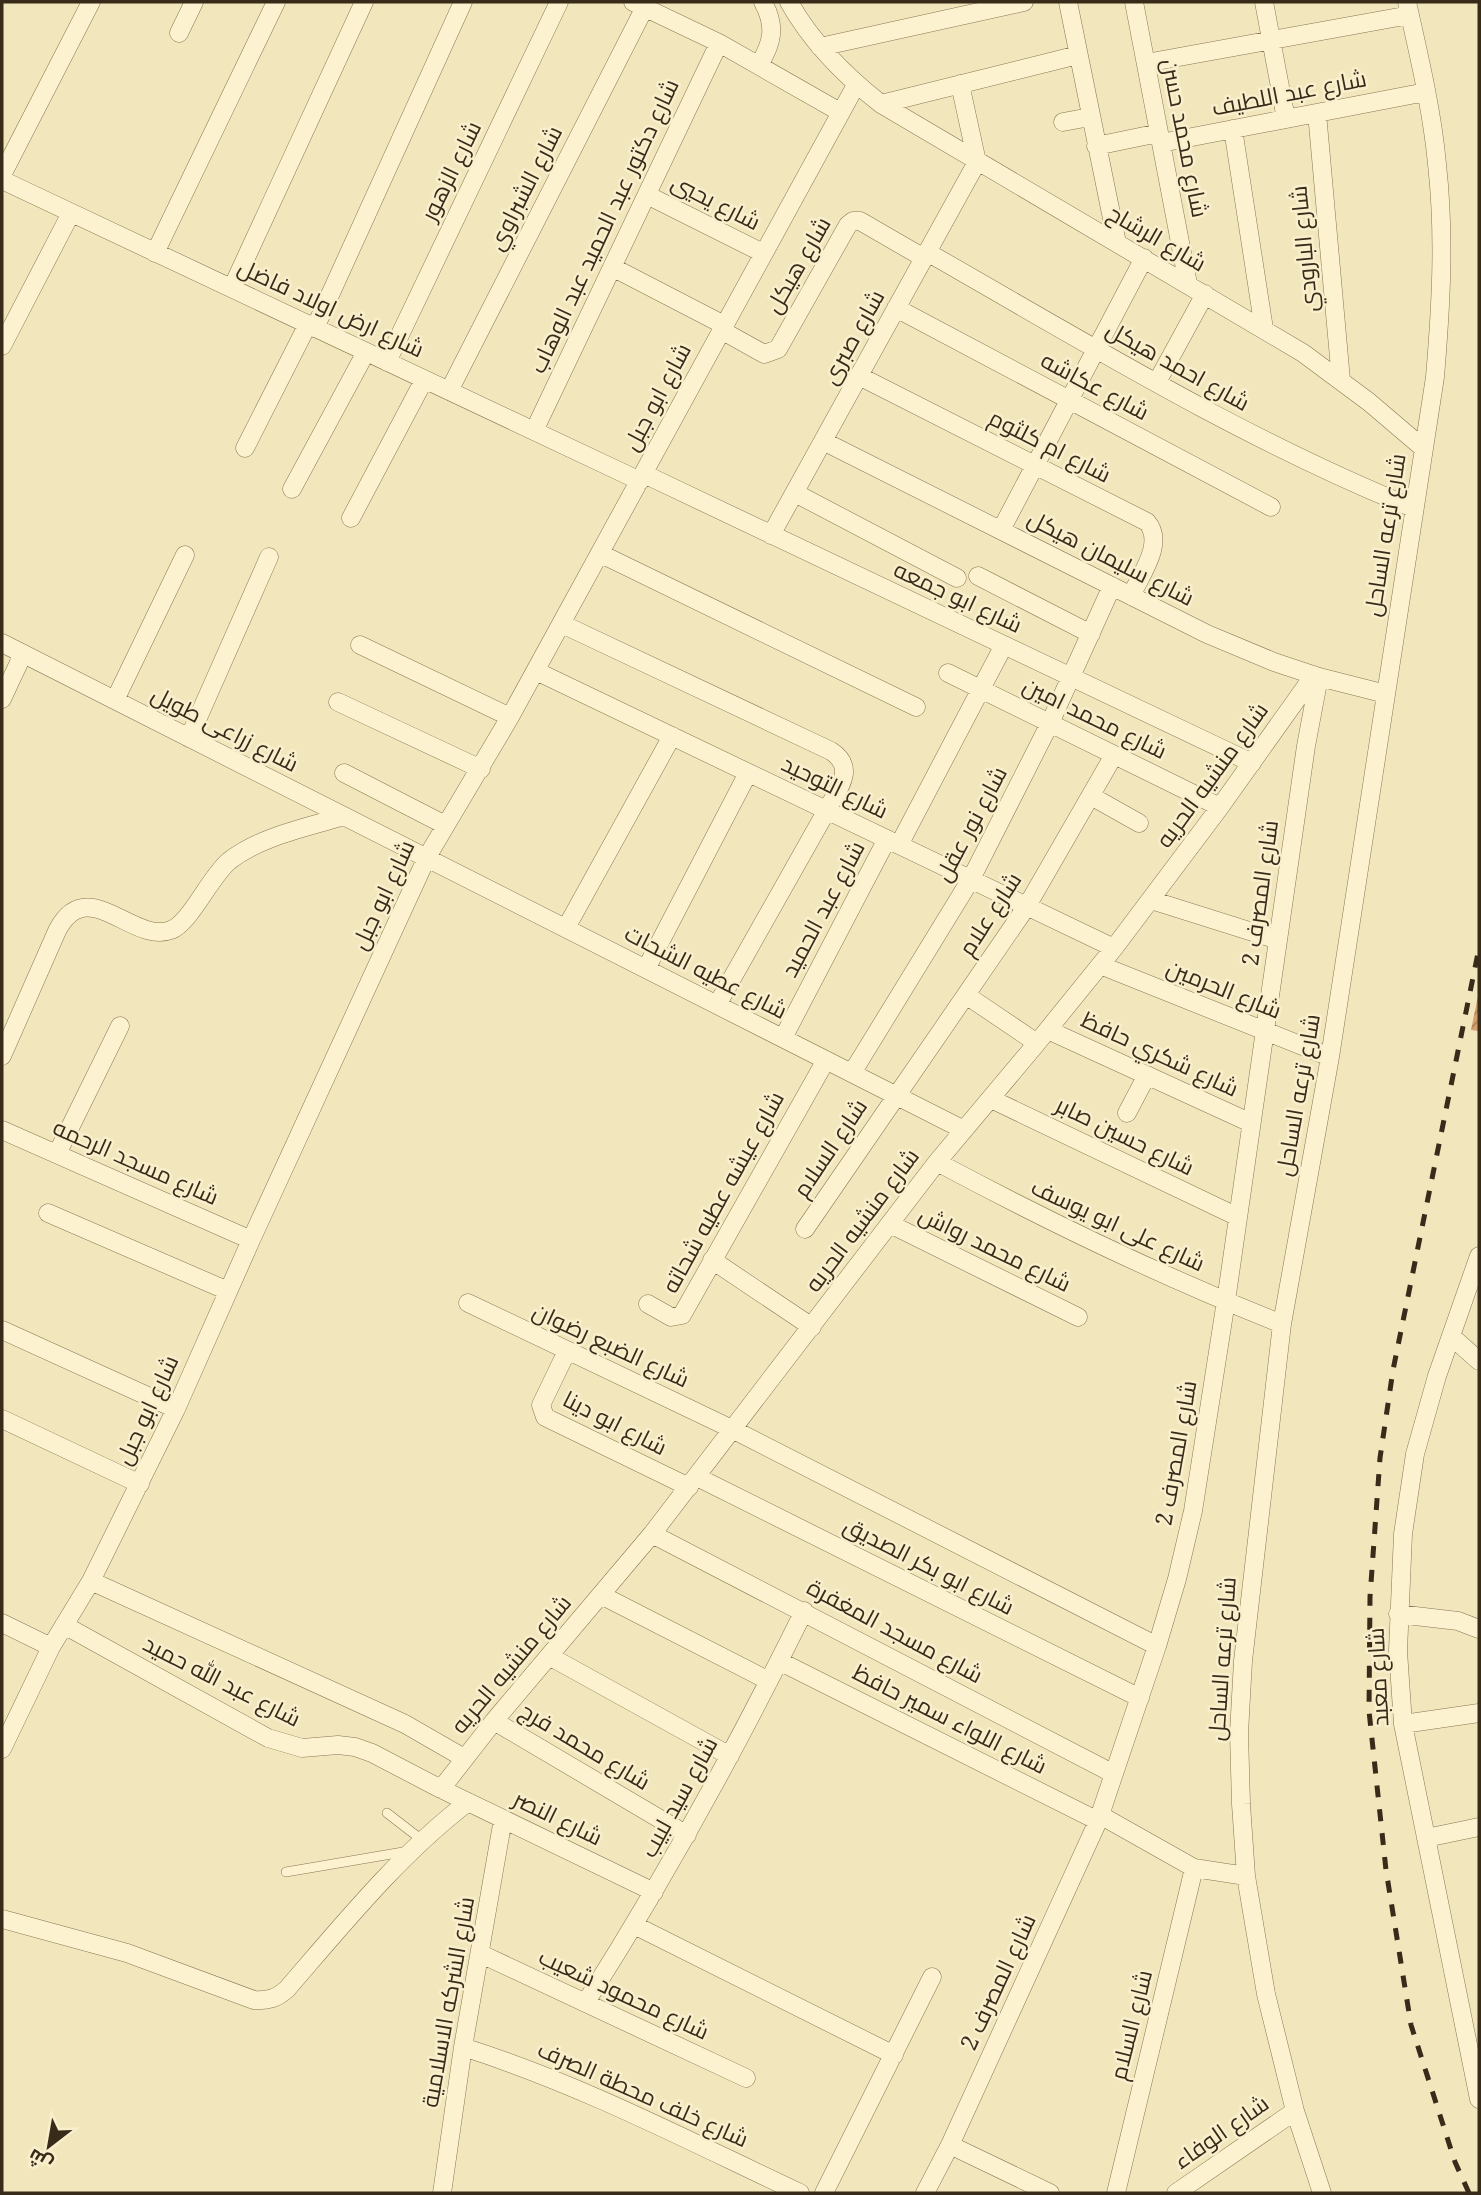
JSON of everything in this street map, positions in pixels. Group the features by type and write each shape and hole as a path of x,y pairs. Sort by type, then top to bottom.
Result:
{"street":[{"path":"2,177 91,2"},
{"path":"178,33 194,2"},
{"path":"156,253 276,2"},
{"path":"232,288 364,2"},
{"path":"245,448 311,326 463,2"},
{"name":"شارع الزهور","path":"387,362 559,2"},
{"path":"760,65 772,38 773,27 763,2"},
{"name":"شارع الرشاح","path":"789,2 820,47 856,85 881,104 1264,329 1341,380 1423,448"},
{"path":"820,47 1024,2"},
{"path":"1068,2 1117,243"},
{"name":"شارع محمد حسن","path":"1135,2 1188,284"},
{"path":"1264,2 1286,119"},
{"path":"639,4 760,65 840,112"},
{"name":"شارع الشبراوي","path":"449,391 639,4"},
{"path":"1146,63 1271,41 1409,8"},
{"name":"شارع ترعه الساحل","path":"1322,2193 1295,2110 1266,1994 1246,1876 1239,1733 1243,1661 1282,1324 1331,1058 1434,377 1441,306 1442,258 1437,163 1409,8"},
{"name":"شارع دكتور عبد الحميد عبد الوهاب","path":"534,431 719,43"},
{"path":"881,104 1078,55"},
{"path":"960,84 977,162"},
{"name":"شارع ابو جبل","path":"2,1749 51,1647 91,1581 176,1409 427,858 481,769 601,554 856,85"},
{"name":"شارع عبد اللطيف","path":"1096,146 1233,129 1426,92"},
{"name":"شارع البارودي","path":"1317,113 1341,380"},
{"path":"1063,122 1090,117"},
{"path":"1233,129 1264,329"},
{"name":"شارع صبرى","path":"771,535 977,162"},
{"name":"شارع ارض اولاد فاضل","path":"2,177 71,213 424,380 642,477"},
{"name":"شارع يحيي","path":"647,195 763,253"},
{"path":"2,346 71,213"},
{"name":"شارع هيكل","path":"723,328 764,354 778,349 853,220 860,221 925,255"},
{"name":"شارع احمد هيكل","path":"925,255 1292,455 1413,508"},
{"path":"1001,530 1144,258"},
{"path":"612,267 723,328"},
{"path":"1157,382 1205,294"},
{"name":"شارع عكاشه","path":"896,308 1271,507"},
{"path":"292,489 366,352"},
{"name":"شارع ام كلثوم","path":"859,376 1147,522 1153,528 1155,544 1131,596"},
{"path":"351,517 424,380"},
{"name":"شارع سليمان هيكل","path":"823,440 1229,644 1316,676 1386,694"},
{"name":"شارع ابو جمعه","path":"642,477 771,535 1252,763"},
{"path":"795,493 957,579"},
{"path":"601,554 916,707"},
{"path":"115,700 186,555"},
{"path":"189,738 269,557"},
{"path":"978,576 1091,634"},
{"name":"شارع نور عقل","path":"852,1073 971,879 1050,723 1112,586"},
{"path":"562,624 841,758 845,765 843,778 827,810 717,1005"},
{"name":"شارع زراعى طويل","path":"2,643 427,858"},
{"path":"360,645 510,717"},
{"name":"شارع عبد الحميد","path":"783,1038 1004,645"},
{"path":"2,699 23,654"},
{"name":"شارع التوحيد","path":"536,671 1114,948"},
{"name":"شارع محمد امين","path":"948,673 1220,807"},
{"name":"شارع منشيه الحريه","path":"441,1789 494,1721 652,1534 937,1162 1114,948 1316,676"},
{"name":"شارع المصرف 2","path":"925,2193 950,2145 1099,1818 1177,1579 1193,1511 1226,1301 1316,676"},
{"path":"338,702 481,769"},
{"path":"566,928 672,736"},
{"name":"شارع علام","path":"896,1095 1027,906 1114,755"},
{"path":"646,969 748,772"},
{"path":"344,774 445,825"},
{"path":"1091,796 1139,823"},
{"path":"2,1056 57,931 68,915 89,907 101,909 146,929 158,932 171,930 181,923 216,874 242,852 257,844 344,816"},
{"name":"شارع عطيه الشحات","path":"427,858 964,1130"},
{"path":"1151,900 1278,940"},
{"name":"شارع الحرمين","path":"1100,965 1331,1058"},
{"name":"شارع شكري حافظ","path":"965,995 1043,1037 1147,1075 1251,1123"},
{"path":"57,1154 120,1026"},
{"name":"شارع عيشه عطيه شحاته","path":"648,1304 671,1317 682,1315 826,1060"},
{"path":"1127,1113 1147,1075"},
{"name":"شارع السلام","path":"805,1229 896,1095"},
{"name":"شارع حسين صابر","path":"991,1099 1238,1217"},
{"name":"شارع مسجد الرحمه","path":"2,1130 251,1240"},
{"name":"شارع على ابو يوسف","path":"937,1162 1091,1242 1282,1324"},
{"path":"48,1213 228,1291"},
{"name":"شارع محمد رواش","path":"890,1224 1078,1317"},
{"name":"شارع معبد","path":"1479,1256 1425,1415 1410,1480 1403,1534 1398,1614 1403,1724 1474,2054 1479,2099"},
{"path":"712,1260 812,1327"},
{"name":"شارع الضبع رضوان","path":"468,1303 734,1430 1157,1646"},
{"path":"2,1331 176,1409"},
{"path":"1451,1336 1479,1361"},
{"name":"شارع ابو دينا","path":"567,1351 541,1405 545,1418 693,1482"},
{"path":"2,1419 140,1484"},
{"name":"شارع ابو بكر الصديق","path":"693,1482 1140,1698"},
{"name":"شارع مسجد المغفرة","path":"652,1534 1114,1774"},
{"path":"91,1581 405,1724 464,1758"},
{"path":"601,1595 769,1681"},
{"name":"شارع سيد لبيب","path":"586,2002 687,1835 804,1611"},
{"path":"1398,1614 1458,1621 1479,1629"},
{"path":"2,1623 51,1647"},
{"name":"شارع عبد الله حميد","path":"64,1625 268,1738 302,1748 355,1746 441,1789"},
{"path":"549,1656 730,1756"},
{"name":"شارع اللواء سمير حافظ","path":"779,1661 1099,1818 1194,1868"},
{"path":"1403,1724 1479,1713"},
{"name":"شارع محمد فرج","path":"494,1721 687,1835"},
{"name":"شارع النصر","path":"441,1789 654,1892"},
{"path":"2,1919 127,1953 254,2000 267,2001 287,1989 416,1846 467,1802"},
{"name":"شارع الشركه الاسلامية","path":"442,2193 463,2047 503,1819"},
{"path":"1426,1838 1479,1827"},
{"path":"1194,1868 1246,1876"},
{"name":"شارع السلام","path":"1115,2193 1194,1868"},
{"path":"634,1926 894,2055"},
{"name":"شارع محمود شعيب","path":"481,1954 746,2078"},
{"path":"824,2193 932,1977"},
{"name":"شارع خلف محطة الصرف","path":"463,2047 516,2064 581,2090 800,2193"},
{"name":"شارع الوفاء","path":"1176,2193 1295,2110"},
{"path":"950,2145 1050,2193"}],"lane":[{"path":"286,1872 416,1846 387,1812"}],"building":[{"path":"1479,996 1479,1031 1471,1030"}],"railway":[{"path":"1469,2193 1455,2162 1411,2025 1386,1870 1369,1711 1370,1597 1380,1458 1393,1370 1479,948"}]}
